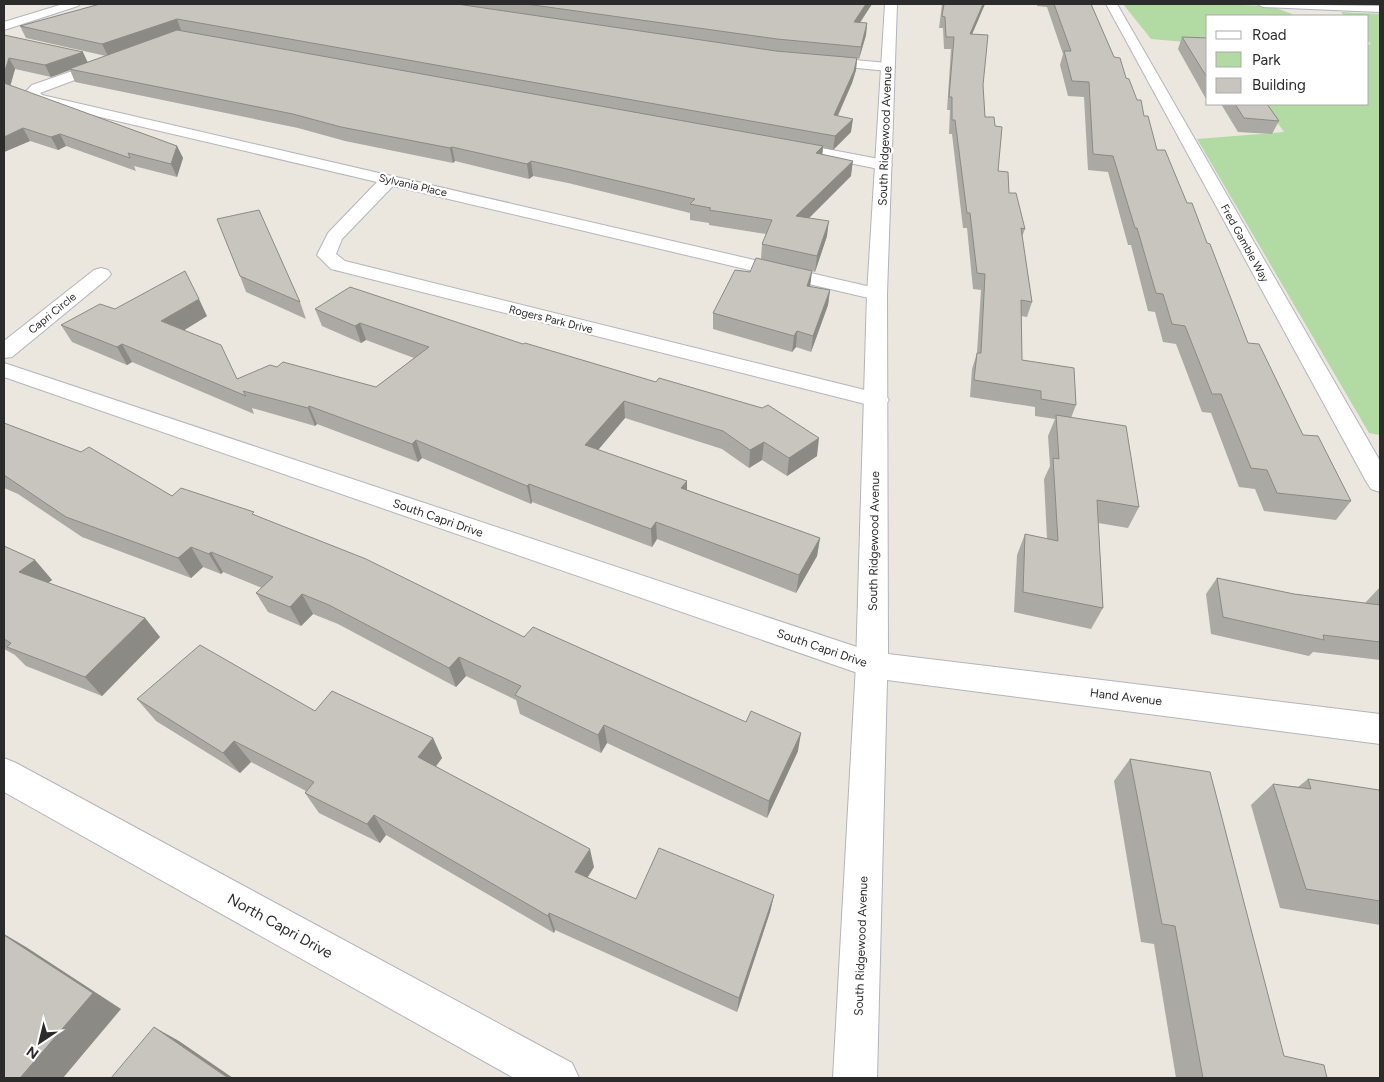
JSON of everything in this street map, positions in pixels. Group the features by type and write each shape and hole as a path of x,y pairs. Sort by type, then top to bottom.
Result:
{"street":[{"path":"4,26 74,4"},
{"name":"South Ridgewood Avenue","path":"856,1078 872,665 878,294 891,4"},
{"name":"Fred Gamble Way","path":"1111,4 1380,483"},
{"path":"1263,4 1380,9"},
{"name":"Sylvania Place","path":"90,58 114,60 37,88 32,92 37,98 878,294"},
{"path":"804,60 888,67"},
{"path":"767,143 884,165"},
{"name":"Rogers Park Drive","path":"390,180 334,237 326,255 338,265 877,400"},
{"name":"Capri Circle","path":"4,352 101,274"},
{"name":"South Capri Drive","path":"4,370 872,665"},
{"name":"Hand Avenue","path":"872,665 1380,729"},
{"name":"North Capri Drive","path":"4,774 557,1078"}],"green space":[{"path":"1123,4 1271,6 1292,14 1206,15 1206,44 1151,39"},
{"path":"1341,12 1380,14 1380,435 1369,433 1197,139 1284,132 1265,105 1369,105 1369,45 1371,44 1369,42 1369,15 1343,15"}],"building":[{"path":"100,4 457,4 776,51 857,58 854,71 834,115 853,119 835,136 177,19 102,44 20,26"},
{"path":"526,4 866,4 854,22 867,23 861,47 777,39"},
{"path":"944,4 983,4 970,34 988,35 983,85 985,117 994,117 995,126 1002,127 998,171 1008,172 1009,193 1016,193 1025,229 1021,228 1032,302 1021,300 1022,360 1074,368 1076,405 1041,399 1041,391 974,380 977,353 981,353 985,274 977,273 970,213 967,213 955,120 952,120 952,97 949,97 954,37 946,37 945,17 942,16"},
{"path":"1054,4 1091,4 1114,57 1120,58 1126,78 1129,79 1137,100 1141,100 1144,116 1148,116 1157,150 1165,150 1187,203 1192,203 1248,343 1259,344 1303,435 1318,436 1351,501 1277,493 1267,470 1251,468 1221,394 1212,394 1185,326 1172,324 1163,294 1156,293 1113,156 1093,154 1089,82 1072,81 1064,51 1071,51"},
{"path":"177,30 823,146 816,153 853,161 796,216 829,221 817,256 762,244 772,220 709,210 711,208 690,204 695,199 531,161 527,164 452,147 341,127 293,114 69,69"},
{"path":"4,35 83,52 45,65 9,58 4,74"},
{"path":"1182,37 1206,38 1206,76"},
{"path":"4,83 177,146 171,164 128,153 130,158 60,134 51,137 23,128 4,137"},
{"path":"1236,105 1268,105 1279,121 1244,118"},
{"path":"259,210 300,302 240,276 217,219"},
{"path":"756,258 812,271 807,286 830,290 813,336 797,331 794,336 713,313 735,270 750,272"},
{"path":"185,271 199,299 161,321 221,345 237,379 270,365 277,367 283,362 376,387 429,347 360,323 355,326 315,309 350,287 523,344 525,343 656,382 659,378 762,408 768,405 819,438 789,458 764,442 750,450 723,431 624,401 585,445 687,481 681,488 820,538 799,575 656,522 651,529 529,484 527,486 416,440 412,444 309,406 308,408 243,391 246,396 122,344 117,347 61,325 100,304 115,309"},
{"path":"1056,415 1126,426 1139,507 1097,500 1103,608 1023,592 1025,534 1058,541 1053,458 1059,459"},
{"path":"4,423 81,452 89,447 172,496 181,488 254,512 252,514 366,559 524,637 533,627 746,722 751,711 801,733 769,801 604,725 598,735 515,695 521,686 459,657 449,668 329,605 302,594 290,607 256,593 273,577 211,552 209,554 191,547 178,558 66,517 4,475"},
{"path":"4,546 35,560 19,572 145,618 85,677 7,647 11,643 4,639"},
{"path":"1217,578 1294,594 1380,605 1380,642 1323,635 1324,640 1223,617"},
{"path":"200,645 315,711 332,691 433,738 418,757 590,849 575,872 636,899 659,848 774,895 739,998 549,913 548,916 374,815 367,824 305,793 314,782 234,741 223,753 137,699"},
{"path":"1130,759 1210,772 1284,1056 1324,1065 1327,1078 1203,1078 1175,926 1162,924"},
{"path":"1308,779 1379,790 1380,901 1306,889 1273,784 1311,789"},
{"path":"4,935 93,993 20,1078 4,1078"},
{"path":"154,1027 228,1078 111,1078"}]}
